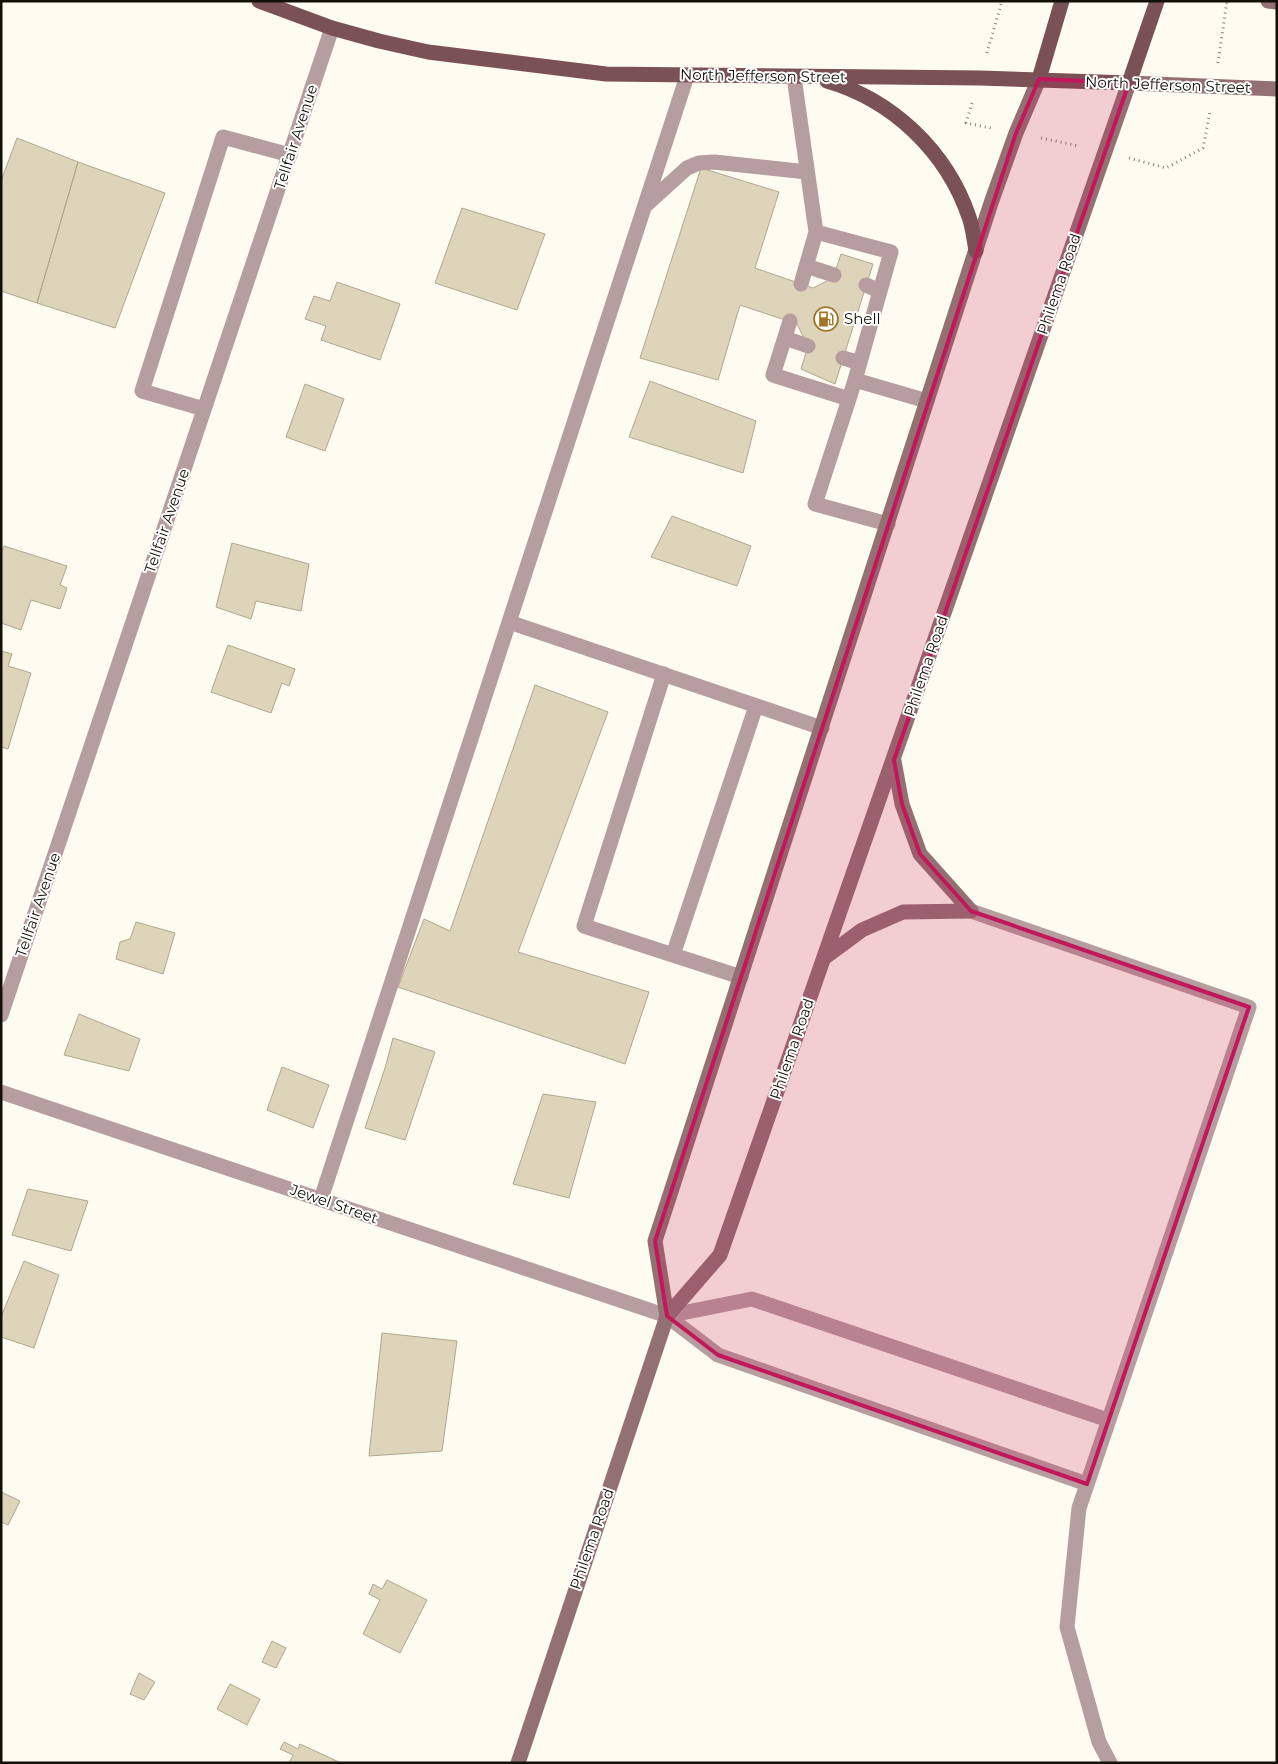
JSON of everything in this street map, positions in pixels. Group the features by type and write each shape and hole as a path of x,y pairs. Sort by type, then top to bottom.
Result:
{"main road":[{"name":"North Jefferson Street","path":"259,1 332,28 428,52 606,74 1039,79 1277,89"},
{"name":"Philema Road","path":"667,1316 655,1241 976,251 1016,133 1039,79 1062,1"},
{"name":"Philema Road","path":"518,1763 667,1316 720,1255 1157,1"},
{"path":"1268,1 1277,2"},
{"path":"811,77 836,84 860,94 897,117 924,140 943,164 958,190 970,219 976,251"},
{"path":"894,760 902,804 920,854 971,911"},
{"path":"824,958 862,930 903,912 971,911"}],"street":[{"name":"Tellfair Avenue","path":"1,1015 332,28"},
{"path":"321,1200 687,76"},
{"path":"794,77 816,232 801,284"},
{"path":"204,409 142,392 223,137 290,155"},
{"path":"644,207 687,168 699,163 714,162 807,172"},
{"path":"816,232 891,252 873,288 860,363 815,504 888,524"},
{"path":"806,266 834,275"},
{"path":"790,322 773,376 849,399"},
{"path":"785,338 808,346"},
{"path":"843,358 860,363"},
{"path":"855,380 927,401"},
{"path":"509,622 822,728"},
{"path":"664,674 584,926 741,977"},
{"path":"673,955 756,706"},
{"path":"971,911 1248,1007 1079,1508 1067,1627 1099,1742 1110,1763"},
{"name":"Jewel Street","path":"1,1092 667,1316"},
{"path":"667,1316 752,1299 1108,1420"},
{"path":"667,1316 718,1355 1087,1484"}],"highlighted area":[{"path":"1039,79 1129,83 894,760 902,804 920,854 971,911 1249,1007 1087,1484 718,1355 667,1316 655,1241 1016,133"}],"building":[{"path":"17,138 78,162 37,303 1,291 1,181"},
{"path":"78,162 165,193 115,328 37,303"},
{"path":"701,168 779,192 755,268 813,288 833,278 841,254 873,264 835,384 801,369 808,346 797,324 740,305 718,380 640,358"},
{"path":"462,208 545,234 517,310 435,283"},
{"path":"337,282 400,304 380,360 321,340 326,326 305,319 314,296 330,301"},
{"path":"650,381 756,421 743,473 629,437"},
{"path":"305,384 344,399 325,451 286,437"},
{"path":"672,516 751,546 737,586 651,557"},
{"path":"232,543 309,564 301,611 256,601 251,619 216,607"},
{"path":"4,546 67,566 60,585 67,588 60,609 31,600 21,630 1,623 1,553"},
{"path":"228,645 295,669 289,686 282,683 271,713 211,692"},
{"path":"1,651 12,654 8,666 31,673 8,749 1,747"},
{"path":"535,685 608,712 518,952 649,992 625,1064 398,987 424,919 450,931"},
{"path":"136,922 175,933 163,974 116,959 120,942 130,939"},
{"path":"79,1014 140,1039 129,1071 64,1055"},
{"path":"393,1038 435,1052 405,1140 365,1128"},
{"path":"282,1067 329,1085 313,1128 267,1110"},
{"path":"543,1094 596,1102 569,1198 513,1184"},
{"path":"28,1189 88,1201 71,1251 12,1235"},
{"path":"24,1261 59,1275 34,1348 1,1337 1,1317"},
{"path":"382,1333 457,1341 442,1451 369,1456"},
{"path":"1,1492 20,1501 8,1525 1,1522"},
{"path":"387,1580 427,1600 400,1653 363,1634 380,1600 369,1594 373,1584 382,1589"},
{"path":"272,1641 286,1648 276,1668 262,1662"},
{"path":"139,1673 155,1682 144,1700 130,1694"},
{"path":"230,1684 260,1699 247,1725 217,1709"},
{"path":"284,1742 298,1749 300,1744 341,1763 289,1763 293,1755 280,1749"}],"place":[{"name":"Shell","path":"826,319"}]}
